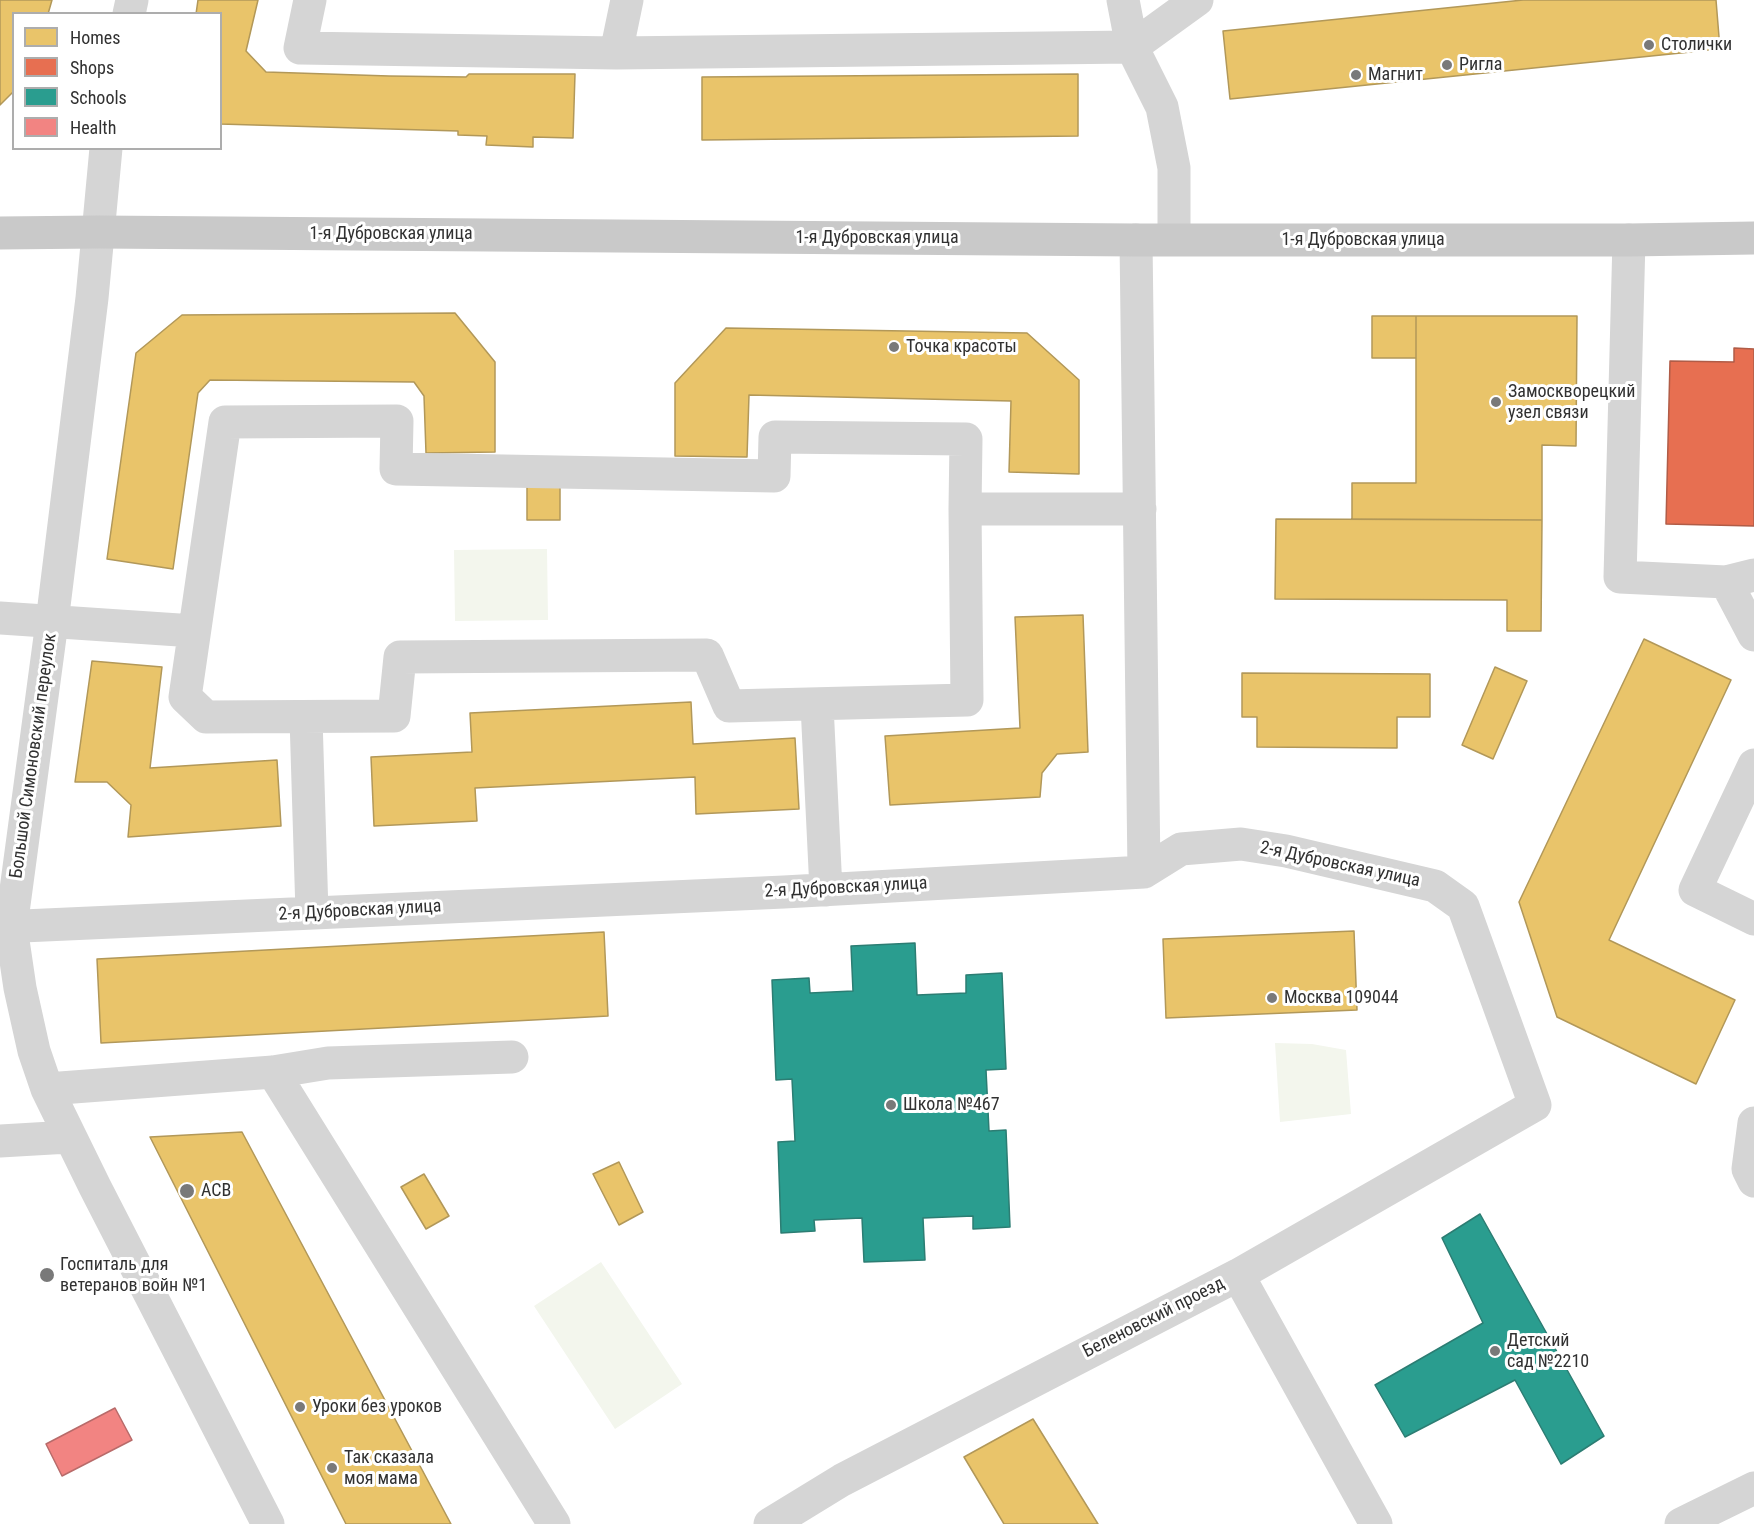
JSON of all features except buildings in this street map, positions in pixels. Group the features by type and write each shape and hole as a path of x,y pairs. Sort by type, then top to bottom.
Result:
{"main road":[{"name":"1-я Дубровская улица","path":"0,233 1136,240 1754,238"}],"street":[{"path":"310,0 300,48 616,53 1132,47 1197,0"},
{"path":"616,53 627,0"},
{"path":"1123,0 1132,47 1162,107 1174,168 1174,239"},
{"name":"Большой Симоновский переулок","path":"106,150 90,309 52,622 6,927 34,1051 47,1089 69,1137 268,1524"},
{"path":"1136,240 1144,872"},
{"path":"1629,240 1620,576 1740,578 1754,635"},
{"path":"397,421 396,469 774,476 775,437 966,439 965,509 967,700 729,706 707,655 400,657 394,716 206,717 185,697 225,422 397,421"},
{"path":"965,509 1140,509"},
{"path":"0,618 194,631"},
{"path":"817,705 825,890"},
{"path":"306,718 312,913"},
{"path":"1754,765 1695,890 1754,919"},
{"name":"2-я Дубровская улица","path":"6,927 825,890 1144,872 1181,849 1240,844 1286,851 1435,886 1463,906 1534,1105"},
{"path":"47,1089 273,1072 328,1063 512,1057"},
{"path":"273,1072 554,1524"},
{"name":"Беленовский проезд","path":"770,1524 842,1480 1238,1275 1534,1105"},
{"path":"1754,1123 1748,1169 1754,1181"},
{"path":"0,1141 69,1137"},
{"path":"1238,1275 1376,1524"},
{"path":"1681,1524 1754,1488"}],"shaded area":[{"path":"547,549 548,620 455,621 454,550"},
{"path":"1275,1043 1312,1044 1346,1050 1351,1114 1280,1122"},
{"path":"601,1262 682,1384 615,1429 534,1306"}],"place":[{"name":"Столички","path":"1649,45"},
{"name":"Ригла","path":"1447,65"},
{"name":"Магнит","path":"1356,75"},
{"name":"Точка красоты","path":"894,347"},
{"name":"Замоскворецкий узел связи","path":"1496,402"},
{"name":"Москва 109044","path":"1272,998"},
{"name":"Школа №467","path":"891,1105"},
{"name":"АСВ","path":"187,1191"},
{"name":"Госпиталь для ветеранов войн №1","path":"47,1275"},
{"name":"Детский сад №2210","path":"1495,1351"},
{"name":"Уроки без уроков","path":"300,1407"},
{"name":"Так сказала моя мама","path":"332,1468"}]}
